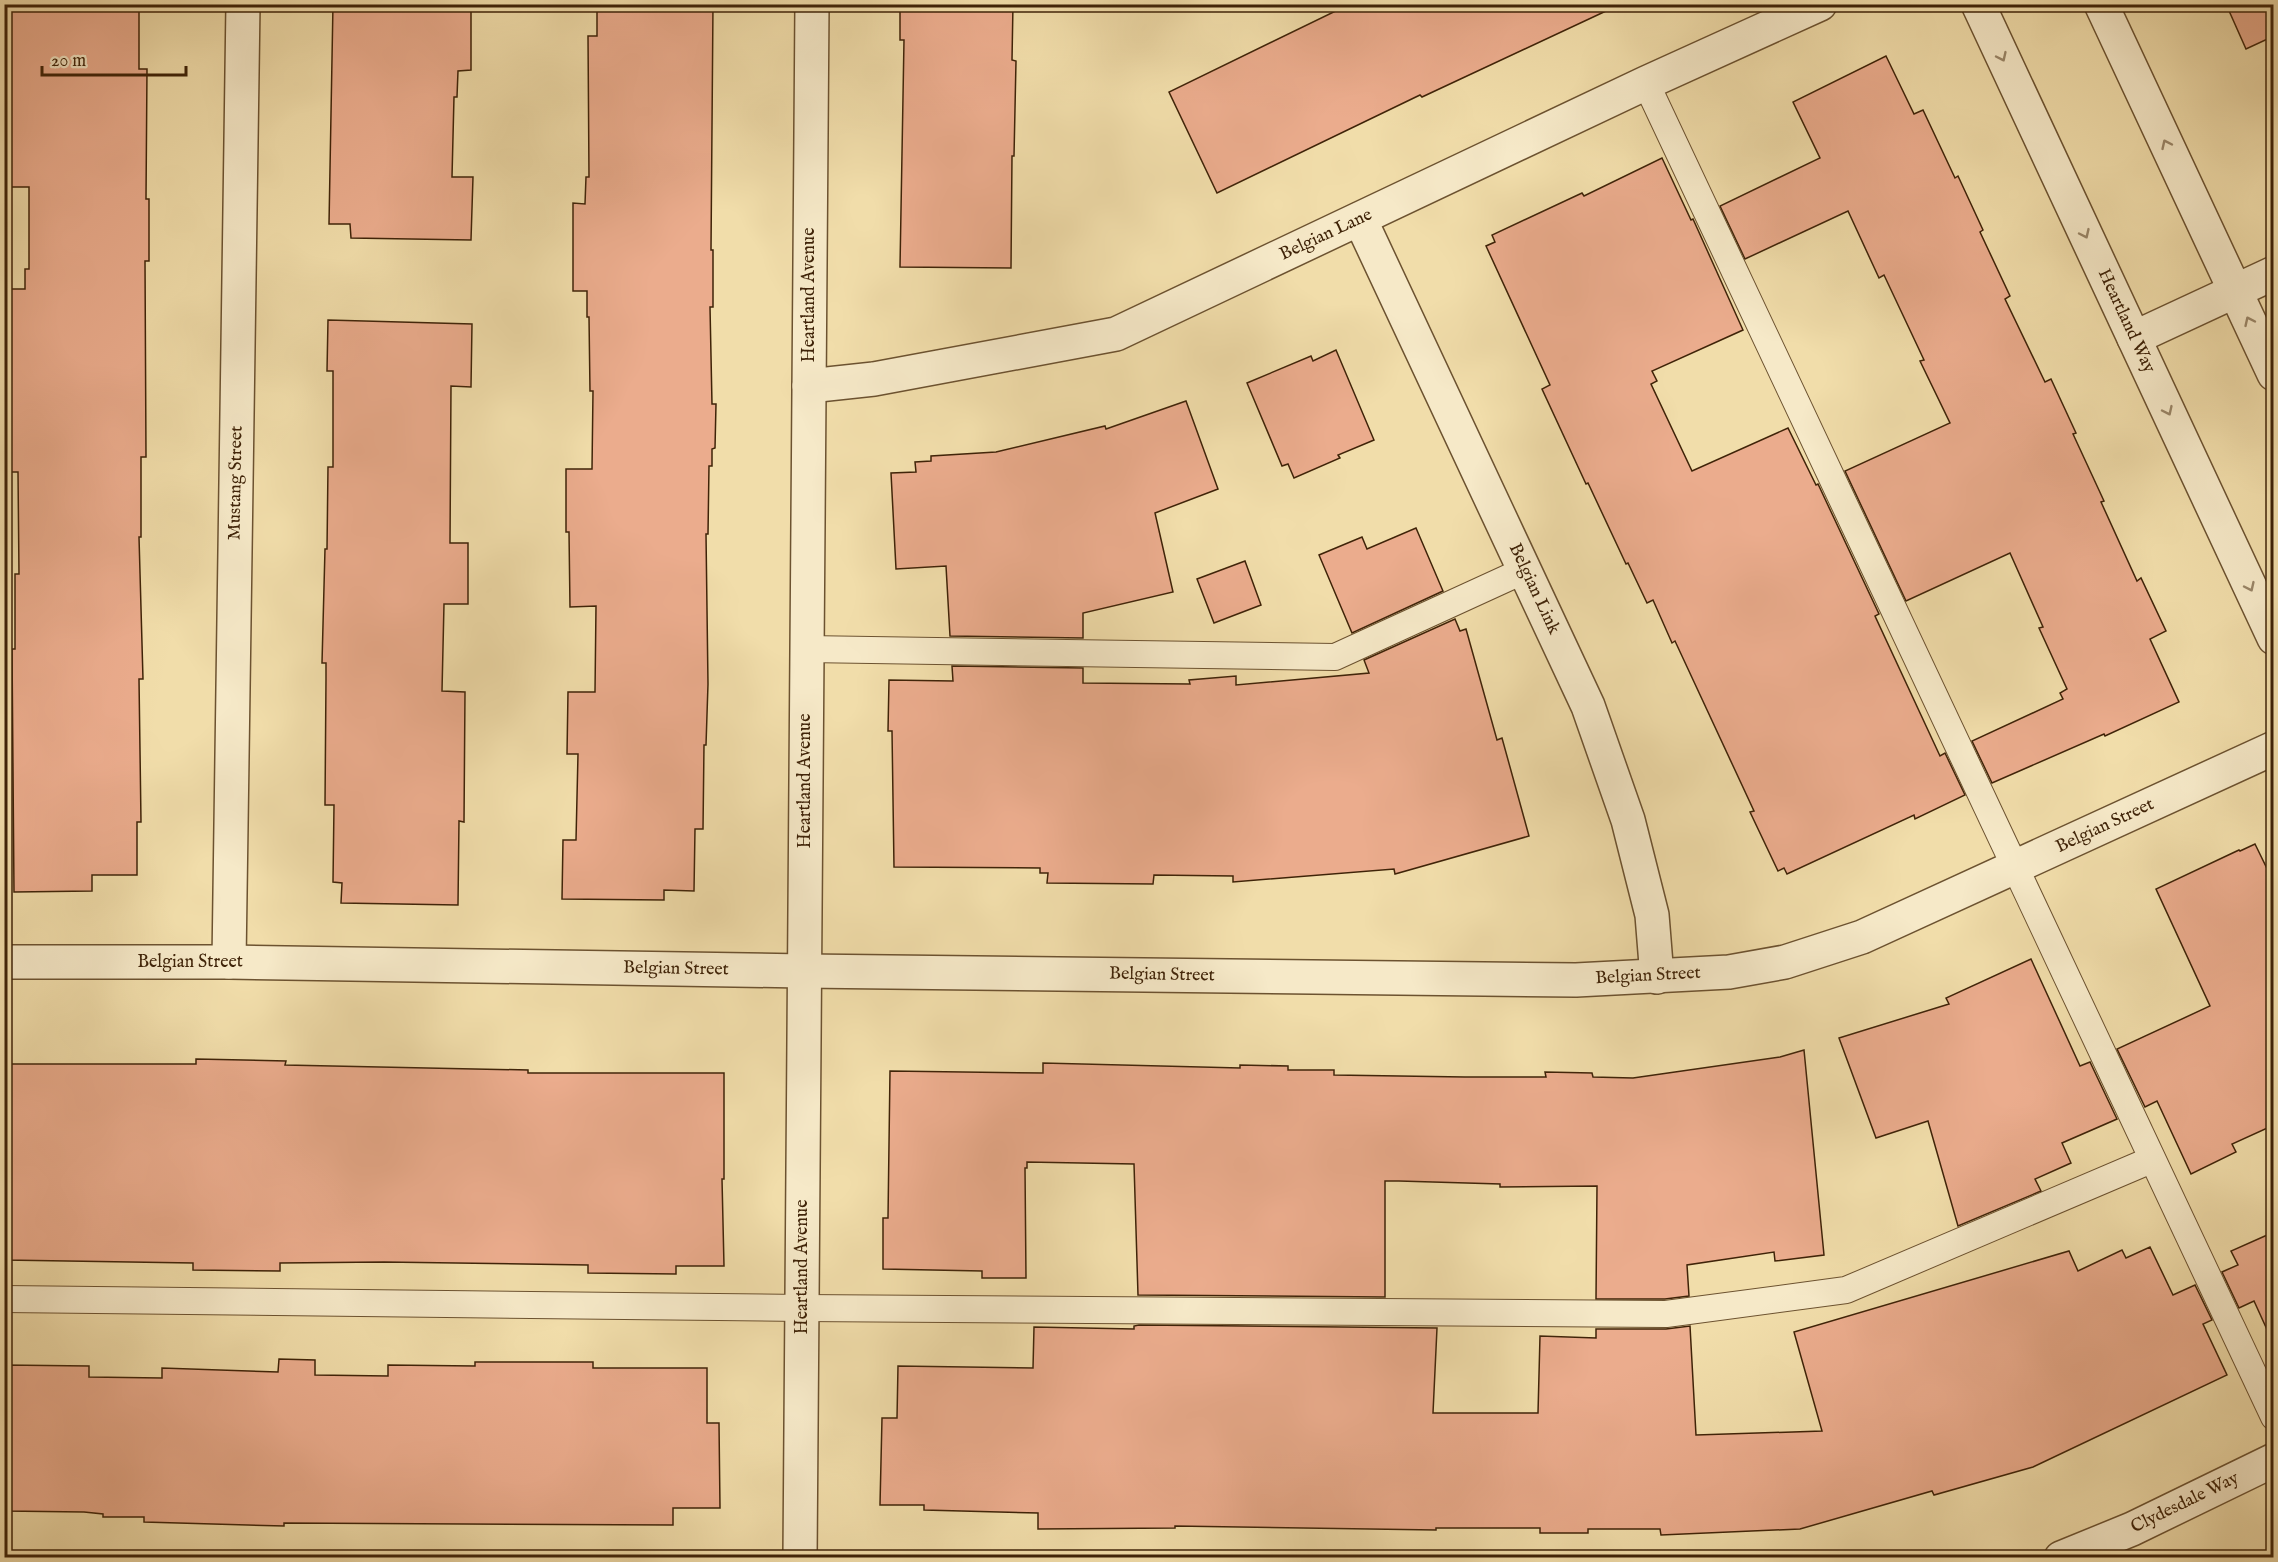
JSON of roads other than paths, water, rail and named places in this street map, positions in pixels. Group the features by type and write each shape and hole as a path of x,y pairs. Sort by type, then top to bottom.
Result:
{"street":[{"name":"Mustang Street","path":"229,962 243,4"},
{"name":"Heartland Avenue","path":"800,1557 812,4"},
{"name":"Belgian Lane","path":"808,386 874,379 1116,334 1646,83 1820,4"},
{"name":"Heartland Way","path":"1978,4 2274,638"},
{"path":"2101,4 2274,374"},
{"name":"Belgian Link","path":"1360,219 1588,706 1628,820 1652,915 1657,977"},
{"path":"2134,338 2274,273"},
{"name":"Belgian Street","path":"4,962 229,962 1564,980 1729,972 1785,962 1862,937 2274,748"},
{"name":"Clydesdale Way","path":"2061,1557 2132,1529 2274,1460"}],"lane":[{"path":"1646,83 2151,1160 2274,1417"},
{"path":"806,649 1335,657 1525,570"},
{"path":"4,1299 1666,1314 1846,1290 2151,1160"}]}
